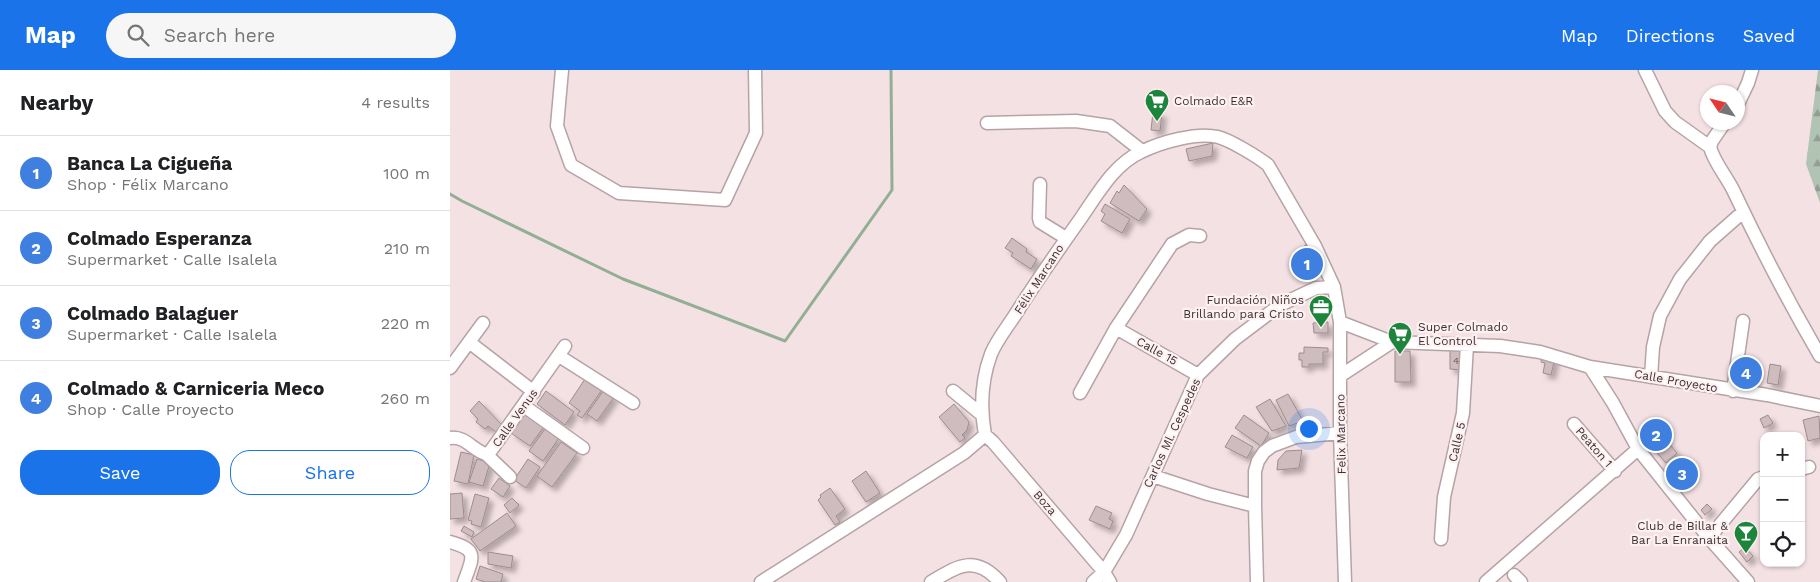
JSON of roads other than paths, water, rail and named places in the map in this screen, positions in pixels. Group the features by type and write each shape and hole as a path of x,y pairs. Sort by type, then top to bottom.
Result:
{"street":[{"path":"562,70 557,126 570,166 619,193 725,200 756,133 754,70"},
{"path":"1645,70 1665,111 1675,122 1710,147 1735,192 1743,212 1791,306 1820,356"},
{"path":"1745,89 1752,70"},
{"path":"987,123 1076,121 1110,126 1142,151"},
{"path":"1710,147 1720,130"},
{"name":"Félix Marcano","path":"985,436 981,414 985,375 992,352 1066,238 1103,186 1123,165 1142,151 1186,137 1218,137 1259,157 1268,164 1315,246 1334,287"},
{"path":"1040,184 1040,222 1066,238"},
{"path":"1651,377 1653,346 1660,316 1680,279 1710,241 1743,212"},
{"path":"1080,393 1116,328 1172,244 1189,235 1200,236"},
{"name":"Felix Marcano","path":"1334,287 1340,322 1340,433 1345,582"},
{"name":"Carlos Ml. Cespedes","path":"1093,582 1107,577 1198,375 1235,339 1280,305 1316,288 1334,287"},
{"path":"1733,391 1743,321"},
{"name":"Calle Proyecto","path":"1340,322 1392,342 1500,346 1540,352 1590,367 1767,395 1820,406"},
{"path":"450,368 483,323"},
{"name":"Calle 15","path":"1116,328 1198,375"},
{"path":"469,342 534,392"},
{"path":"1340,376 1392,342"},
{"name":"Calle 5","path":"1442,539 1444,497 1463,413 1467,345"},
{"name":"Calle Venus","path":"450,438 461,438 482,453 490,452 562,351 633,403"},
{"path":"1590,367 1638,449 1748,582"},
{"path":"953,391 981,414"},
{"path":"524,406 583,448"},
{"name":"Peaton 1","path":"1574,424 1614,471"},
{"path":"1257,582 1254,506 1255,471 1258,461 1264,452 1272,446 1296,437 1340,433"},
{"path":"761,582 964,453 985,436"},
{"name":"Boza","path":"985,436 993,442 1107,577"},
{"path":"1486,582 1638,449"},
{"path":"486,454 510,478"},
{"path":"1153,476 1208,494 1254,506"},
{"path":"1710,538 1760,478"},
{"path":"450,542 465,546 470,550 472,556 464,582"},
{"path":"931,582 956,567 966,565 978,566 988,571 1000,582"}],"waterway":[{"path":"450,194 623,279 785,341 892,190 891,70"}],"place":[{"name":"Colmado E&R","path":"1157,122"},
{"name":"Banca La Cigueña","path":"1307,264"},
{"name":"Fundación Niños Brillando para Cristo","path":"1321,328"},
{"name":"Super Colmado El Control","path":"1400,355"},
{"name":"Colmado & Carniceria Meco","path":"1746,373"},
{"name":"Colmado Esperanza","path":"1656,435"},
{"name":"Colmado Balaguer","path":"1682,474"},
{"name":"Club de Billar & Bar La Enranaita","path":"1746,554"}]}
